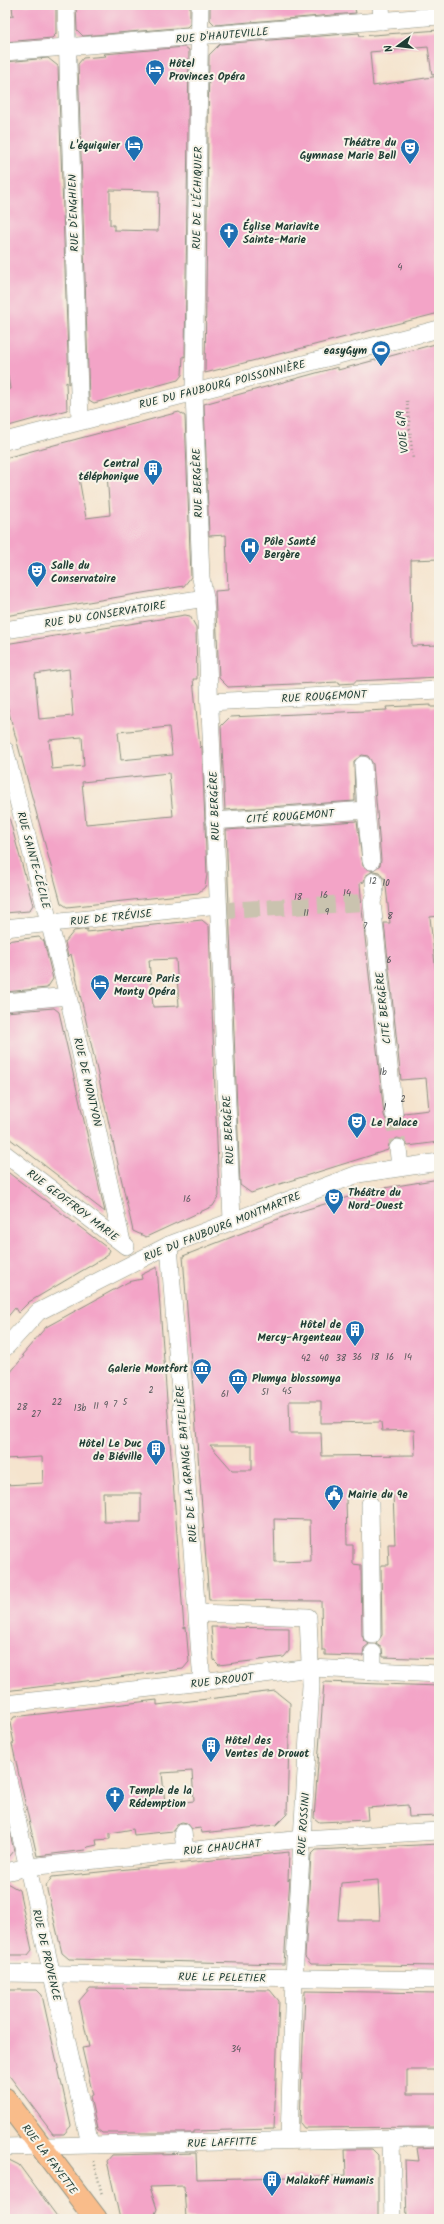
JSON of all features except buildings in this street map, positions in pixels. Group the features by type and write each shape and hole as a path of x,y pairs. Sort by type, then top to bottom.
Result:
{"main road":[{"name":"RUE LA FAYETTE","path":"5,2099 96,2219"}],"street":[{"name":"RUE D'ENGHIEN","path":"66,5 80,421"},
{"name":"RUE DE L'ÉCHIQUIER","path":"194,392 200,5"},
{"name":"RUE D'HAUTEVILLE","path":"5,52 199,37 381,13 439,16"},
{"name":"RUE DU FAUBOURG POISSONNIÈRE","path":"5,441 439,329"},
{"name":"RUE BERGÈRE","path":"194,392 201,578 205,598 210,702 232,1220"},
{"name":"RUE DU CONSERVATOIRE","path":"5,630 205,598"},
{"name":"RUE ROUGEMONT","path":"210,702 439,690"},
{"name":"RUE SAINTE-CÉCILE","path":"5,750 51,923"},
{"path":"363,765 371,861"},
{"name":"CITÉ ROUGEMONT","path":"214,821 366,810"},
{"name":"CITÉ BERGÈRE","path":"374,881 375,893 372,902 394,1114"},
{"name":"RUE DE TRÉVISE","path":"5,928 218,905"},
{"name":"RUE DE MONTYON","path":"51,923 122,1242"},
{"path":"5,1002 68,996"},
{"path":"398,1148 400,1167"},
{"name":"RUE GEOFFROY MARIE","path":"8,1158 122,1242 139,1259"},
{"name":"RUE DU FAUBOURG MONTMARTRE","path":"5,1348 38,1312 169,1245 352,1176 400,1167 439,1162"},
{"name":"RUE DE LA GRANGE BATELIÈRE","path":"169,1245 198,1613 202,1682"},
{"path":"370,1504 372,1636"},
{"name":"RUE ROSSINI","path":"198,1613 308,1617 311,1668 303,1839 294,1977 288,2140"},
{"path":"373,1653 373,1671"},
{"name":"RUE DROUOT","path":"5,1704 311,1668 439,1674"},
{"name":"RUE DE PROVENCE","path":"5,1766 91,2149"},
{"name":"RUE CHAUCHAT","path":"5,1872 28,1867 303,1839 439,1831"},
{"path":"184,1832 185,1851"},
{"name":"RUE LE PELETIER","path":"5,1973 52,1975 439,1980"},
{"name":"RUE LAFFITTE","path":"5,2147 40,2146 91,2149 288,2140 439,2137"},
{"path":"391,2138 393,2219"}],"path":[{"name":"VOIE G/9","path":"407,401 413,460"},
{"path":"91,2149 102,2197"}],"tunnel":[{"path":"218,911 372,902"},
{"path":"394,1114 398,1148"}],"place":[{"name":"Hôtel Provinces Opéra","path":"155,86"},
{"name":"L'équiquier","path":"134,162"},
{"name":"Théâtre du Gymnase Marie Bell","path":"410,165"},
{"name":"Église Mariavite Sainte-Marie","path":"229,249"},
{"name":"easyGym","path":"381,367"},
{"name":"Central téléphonique","path":"153,486"},
{"name":"Pôle Santé Bergère","path":"250,564"},
{"name":"Salle du Conservatoire","path":"37,588"},
{"name":"Mercure Paris Monty Opéra","path":"100,1001"},
{"name":"Le Palace","path":"357,1139"},
{"name":"Théâtre du Nord-Ouest","path":"334,1215"},
{"name":"Hôtel de Mercy-Argenteau","path":"355,1347"},
{"name":"Galerie Montfort","path":"202,1385"},
{"name":"Plumya blossomya","path":"238,1395"},
{"name":"Hôtel Le Duc de Biéville","path":"156,1466"},
{"name":"Mairie du 9e","path":"334,1511"},
{"name":"Hôtel des Ventes de Drouot","path":"211,1763"},
{"name":"Temple de la Rédemption","path":"115,1813"},
{"name":"Malakoff Humanis","path":"272,2197"}]}
